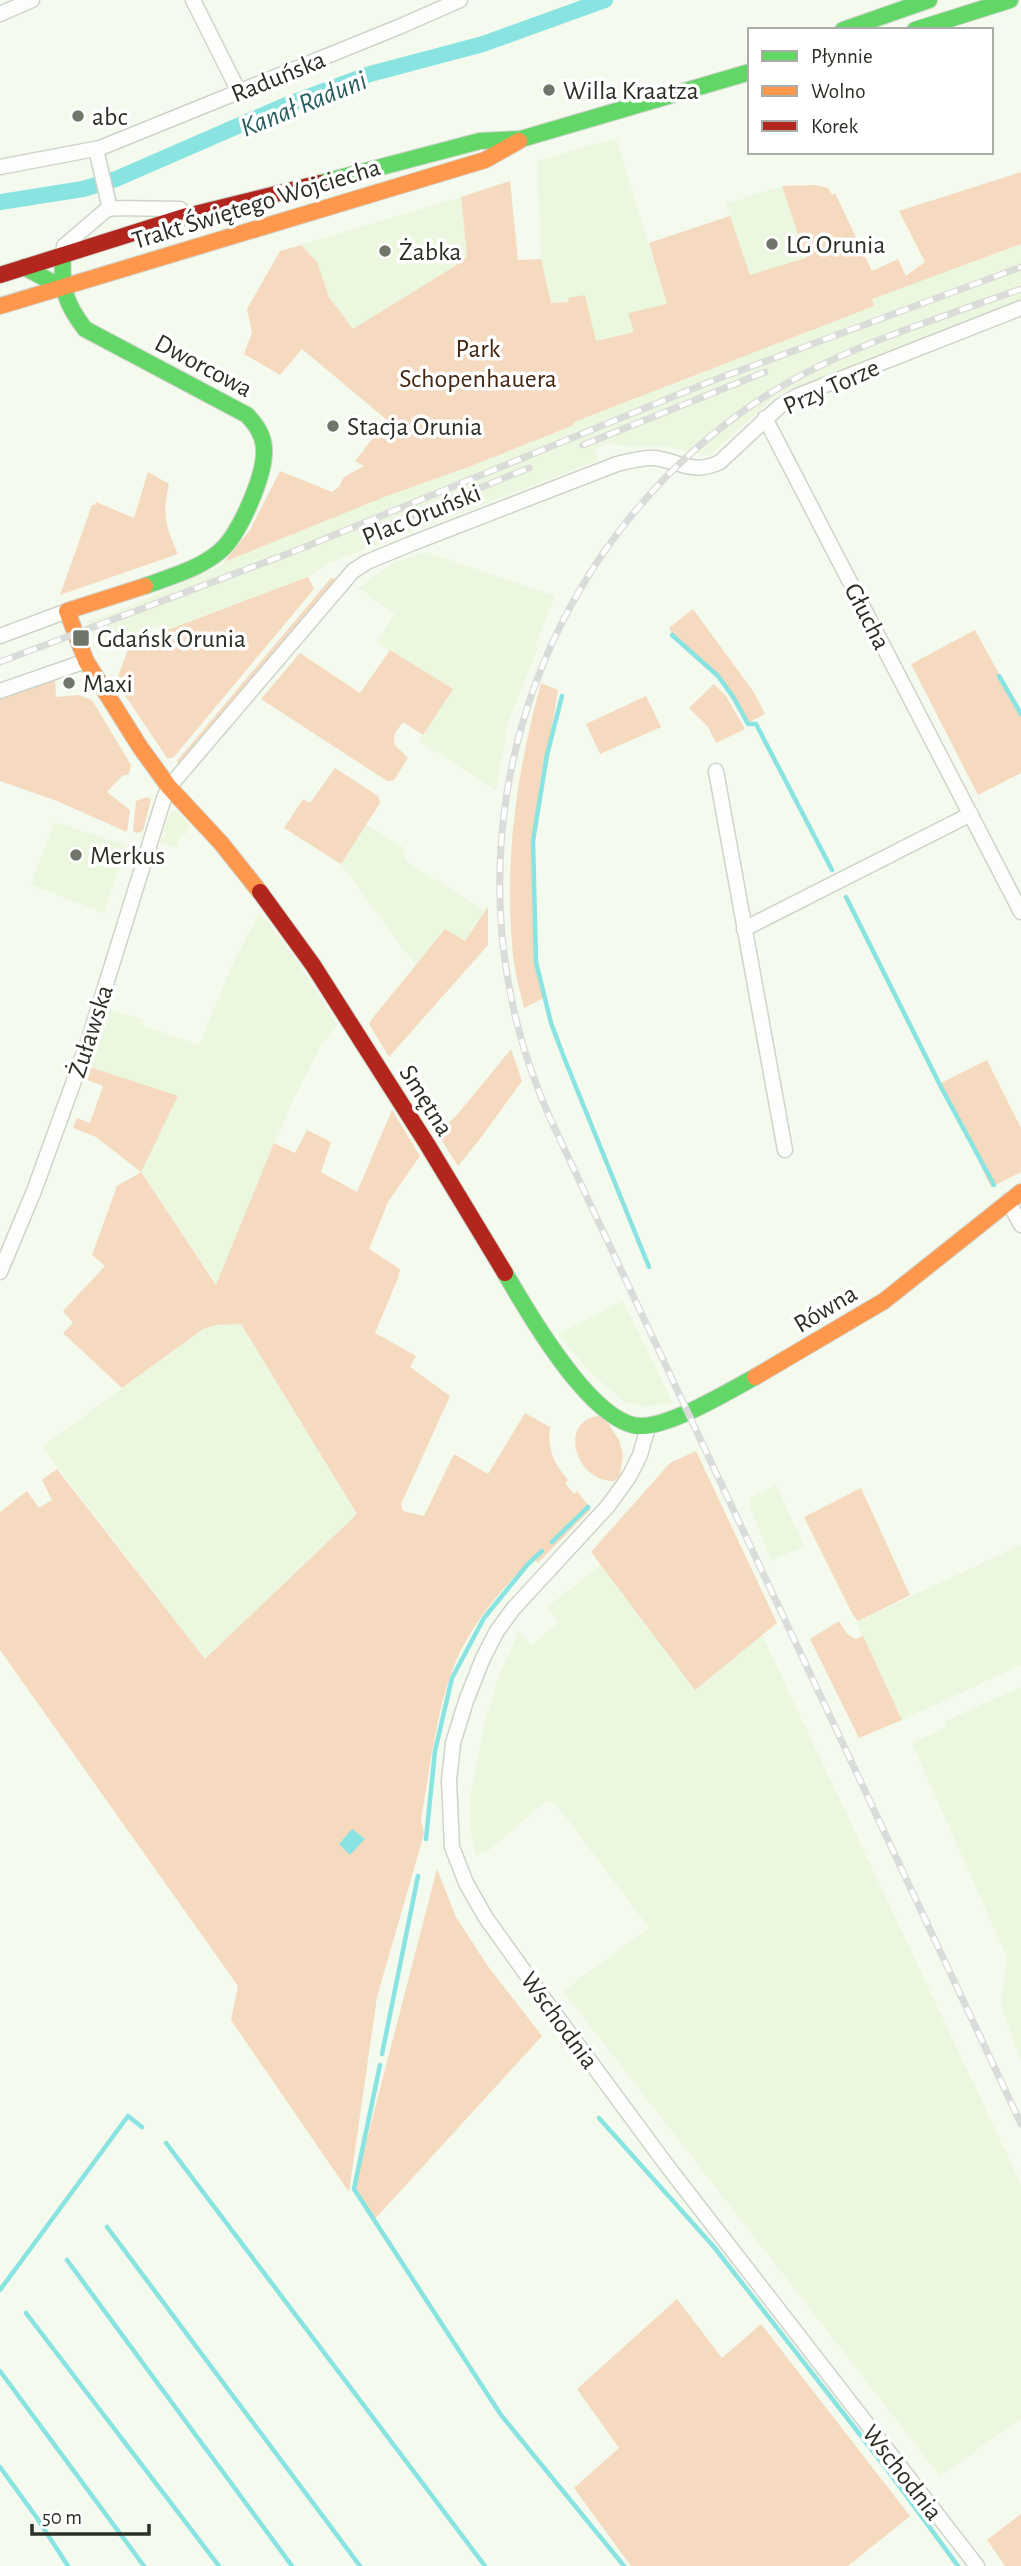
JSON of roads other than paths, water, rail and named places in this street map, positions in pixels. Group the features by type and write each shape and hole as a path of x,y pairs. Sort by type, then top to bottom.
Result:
{"street":[{"path":"0,14 33,0"},
{"path":"193,0 239,92"},
{"name":"Raduńska","path":"0,167 96,149 460,0"},
{"path":"849,28 929,0"},
{"path":"921,28 1010,0"},
{"name":"Trakt Świętego Wojciecha","path":"0,275 187,216 480,141 521,139 748,73"},
{"name":"Trakt Świętego Wojciecha","path":"0,306 485,160 521,139"},
{"path":"24,267 61,287 64,246 106,210 109,204 96,149"},
{"path":"109,204 180,209 187,216"},
{"name":"Dworcowa","path":"61,287 71,311 85,329 247,415 263,435 266,454 263,470 235,531 218,553 191,567 67,611"},
{"name":"Przy Torze","path":"653,458 690,468 709,467 720,461 765,418 797,396 1021,308"},
{"name":"Głucha","path":"765,418 1021,912"},
{"name":"Plac Oruński","path":"169,786 358,567 517,500 617,464 634,459 653,458"},
{"path":"0,636 67,611 86,661 140,747 169,786"},
{"path":"0,691 86,661"},
{"path":"716,771 785,1150"},
{"name":"Żuławska","path":"0,1272 34,1191 87,1045 148,843 169,786"},
{"name":"Smętna","path":"169,786 221,843 283,921 427,1144 541,1334 560,1360 613,1415 624,1422 648,1427"},
{"path":"744,929 971,814"},
{"name":"Równa","path":"648,1427 671,1420 780,1363 884,1302 976,1224 1014,1197 1021,1225"},
{"name":"Wschodnia","path":"648,1427 640,1455 629,1477 608,1506 513,1609 497,1631 483,1658 453,1744 449,1781 452,1847 466,1882 486,1918 544,1999 668,2167 977,2566"}],"water":[{"path":"352,1829 365,1839 350,1855 339,1844"}],"waterway":[{"name":"Kanał Raduni","path":"0,202 83,189 116,179 286,105 370,74 483,44 605,0"},
{"path":"672,635 718,676 748,724 756,724 832,870"},
{"path":"999,676 1021,714"},
{"path":"562,696 547,755 533,841 536,962 551,1023 562,1052"},
{"path":"846,897 941,1087 994,1185"},
{"path":"563,1055 649,1267"},
{"path":"552,1542 588,1507"},
{"path":"426,1839 435,1751 452,1678 484,1618 542,1551"},
{"path":"382,2054 418,1876"},
{"path":"380,2065 354,2189 501,2415 624,2566"},
{"path":"0,2290 128,2116 142,2127"},
{"path":"599,2118 714,2247 886,2468 958,2566"},
{"path":"166,2143 485,2566"},
{"path":"107,2227 360,2566"},
{"path":"67,2260 292,2566"},
{"path":"26,2313 219,2566"},
{"path":"0,2371 144,2566"},
{"path":"0,2467 68,2566"}],"railway":[{"path":"0,662 295,551 709,382 1021,267"},
{"path":"1021,289 886,337 789,382 758,401 689,455 629,518 580,589 543,666 516,747 502,832 501,919 516,1020 528,1062 549,1116 1021,2124"},
{"path":"583,445 765,372"},
{"path":"393,523 529,468"}],"place":[{"name":"Willa Kraatza","path":"549,90"},
{"name":"abc","path":"78,116"},
{"name":"LG Orunia","path":"772,244"},
{"name":"Żabka","path":"385,251"},
{"name":"Stacja Orunia","path":"333,426"},
{"name":"Gdańsk Orunia","path":"81,638"},
{"name":"Maxi","path":"69,683"},
{"name":"Merkus","path":"76,855"}],"park label":[{"name":"Park Schopenhauera","path":"478,363"}]}
